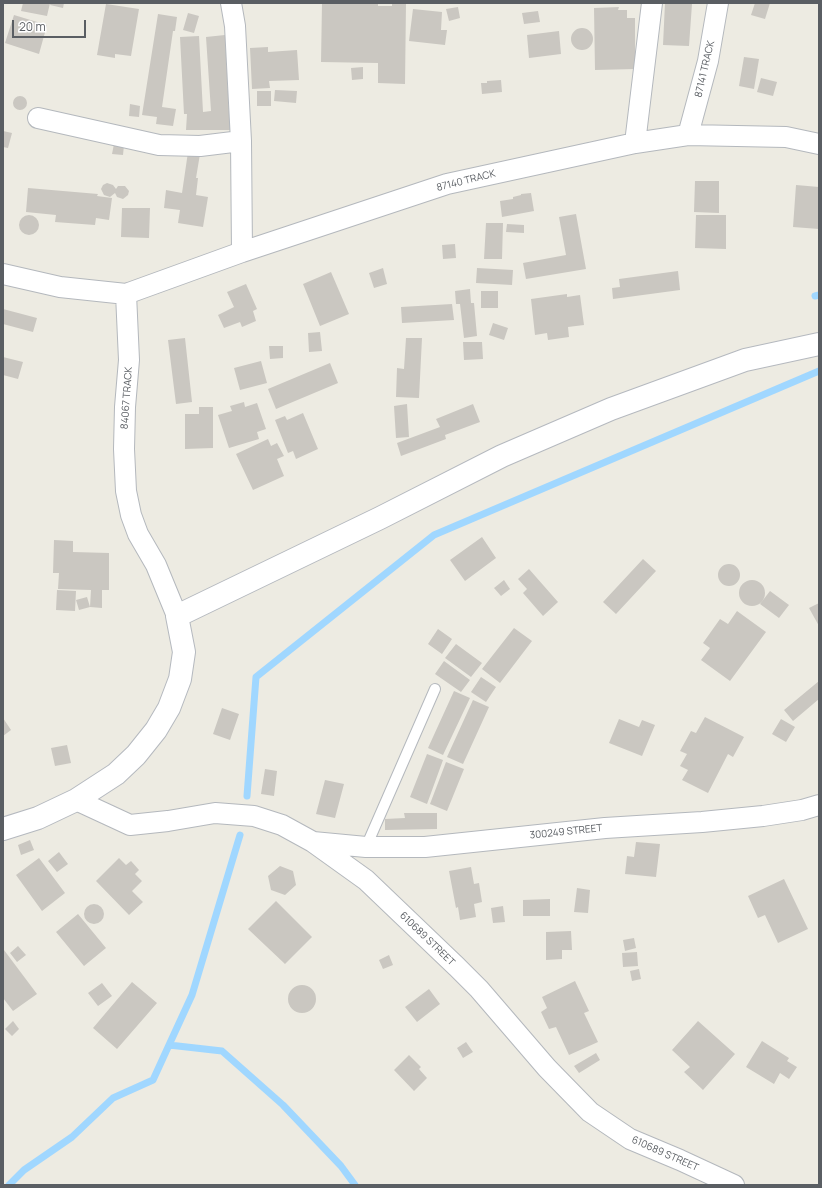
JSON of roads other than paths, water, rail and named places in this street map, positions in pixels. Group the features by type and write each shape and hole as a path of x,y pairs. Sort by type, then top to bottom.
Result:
{"main road":[{"path":"3,829 38,818 76,800 116,774 136,755 156,730 169,708 180,679 184,652 177,616 380,518 502,456 611,409 746,360 819,344"}],"street":[{"path":"230,3 234,26 241,141 242,252"},
{"path":"635,144 652,3"},
{"name":"87141 TRACK","path":"688,135 708,61 718,3"},
{"path":"38,118 159,145 200,146 241,141"},
{"name":"87140 TRACK","path":"126,294 242,252 447,184 635,144 688,135 786,137 819,144"},
{"path":"3,274 60,288 126,294"},
{"name":"84067 TRACK","path":"126,294 129,360 125,407 124,450 126,491 131,515 138,534 156,565 177,616"},
{"name":"610689 STREET","path":"76,800 130,825 168,821 215,813 254,816 282,825 313,842 366,880 457,967 479,989 547,1068 590,1112 630,1139 734,1185"},
{"name":"300249 STREET","path":"313,842 366,847 425,847 605,828 763,816 802,810 819,805"}],"lane":[{"path":"366,847 435,689"}],"waterway":[{"path":"815,296 819,295"},
{"path":"247,796 256,677 434,535 819,371"},
{"path":"169,1045 192,995 240,835"},
{"path":"9,1185 24,1170 72,1137 113,1098 153,1080 169,1045 222,1051 283,1105 341,1166 355,1185"}]}
